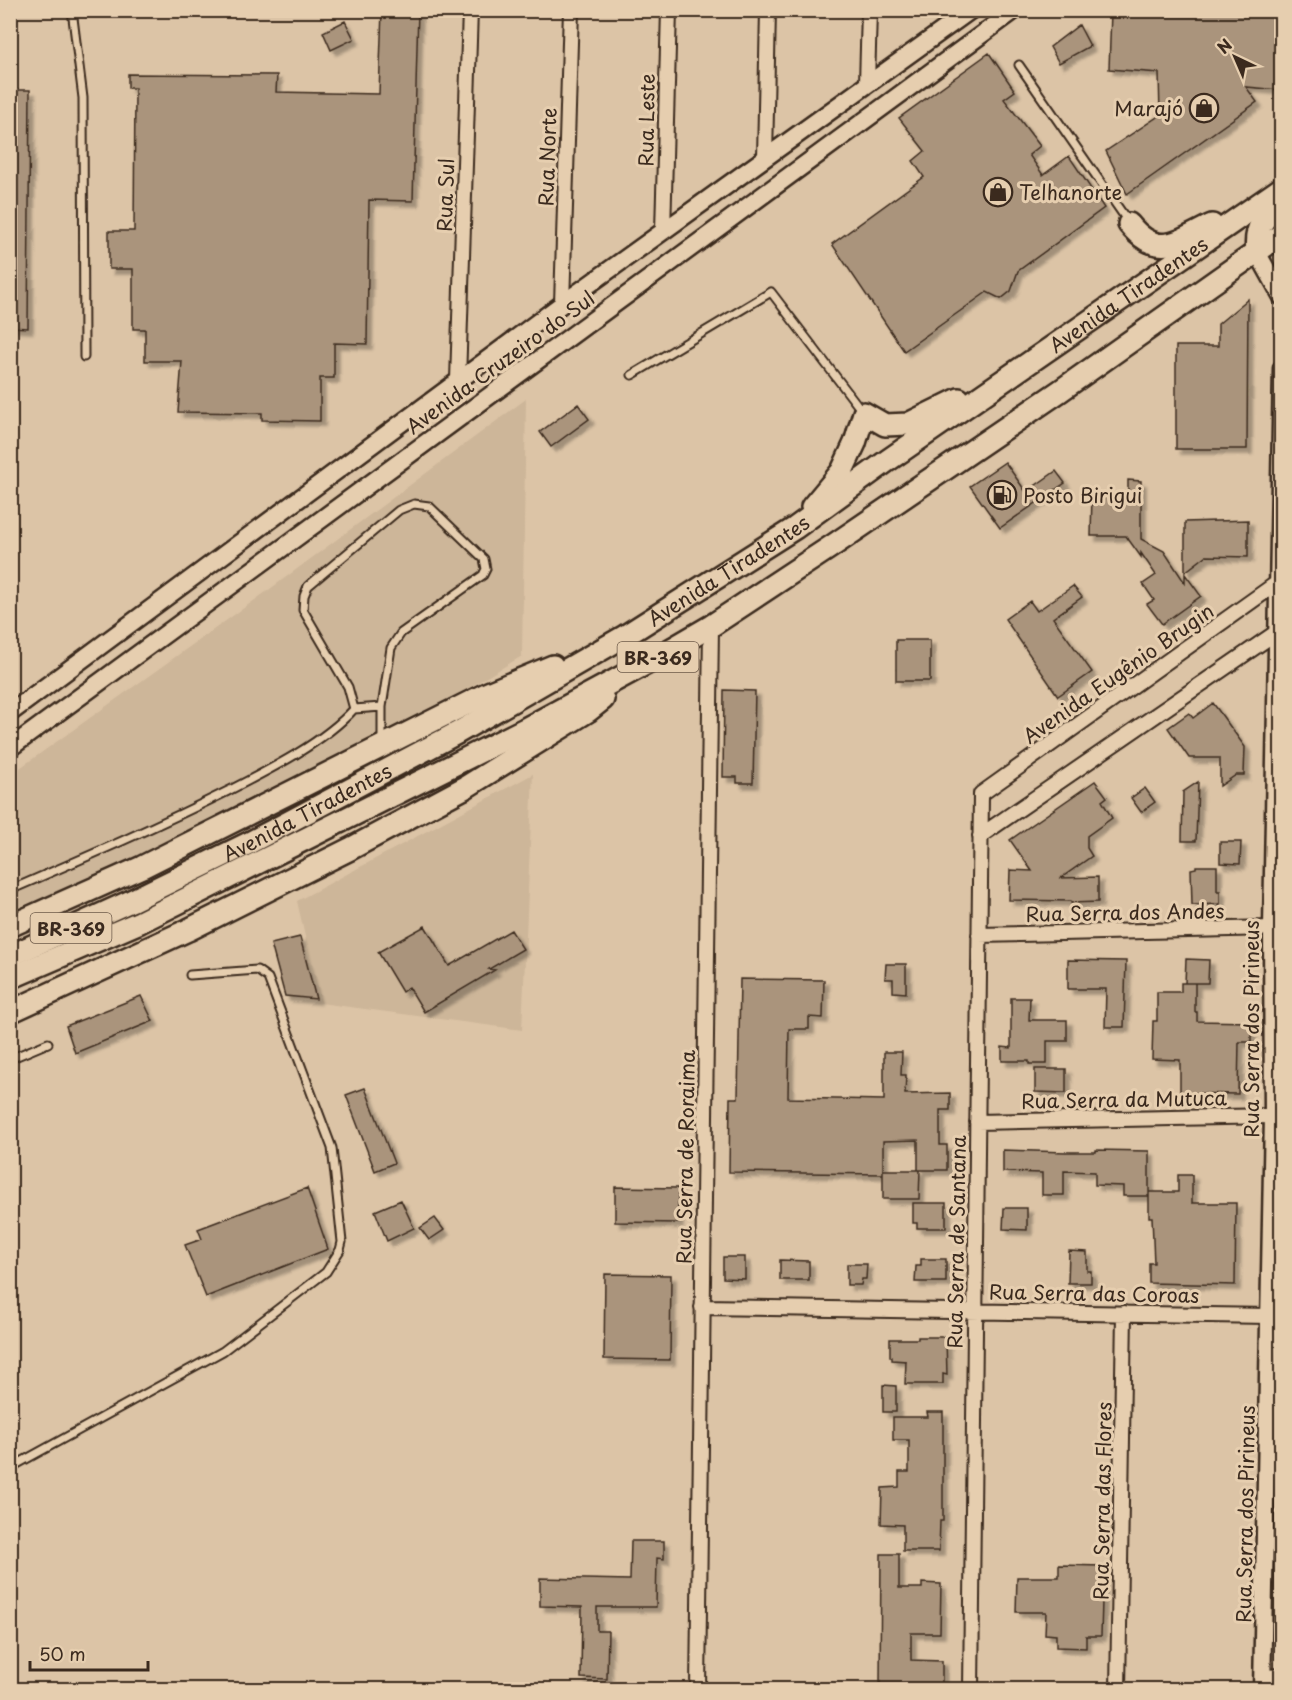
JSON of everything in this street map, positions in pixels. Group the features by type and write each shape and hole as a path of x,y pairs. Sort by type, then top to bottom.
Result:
{"highway":[{"path":"1129,224 1140,237 1156,245 1168,245 1277,197"},
{"path":"1257,252 1255,237 1277,197"},
{"name":"Avenida Tiradentes","path":"10,956 131,901 249,843 457,733 625,636 795,528 1030,363 1277,197"},
{"name":"Avenida Tiradentes","path":"10,978 140,922 525,729 711,626 1060,391 1281,234"},
{"path":"795,528 842,471 855,443 864,414 885,425 908,424 1030,363"},
{"path":"10,926 142,867 488,693 625,636"},
{"path":"10,1012 188,930 350,849 466,787 588,711 651,661"}],"street":[{"name":"Rua Sul","path":"458,380 470,10"},
{"name":"Rua Norte","path":"562,304 571,10"},
{"name":"Rua Leste","path":"663,231 669,10"},
{"path":"765,158 768,10"},
{"path":"867,84 869,10"},
{"name":"Avenida Cruzeiro do Sul","path":"10,713 458,380 971,10"},
{"name":"Avenida Cruzeiro do Sul","path":"10,748 1015,10"},
{"path":"1257,252 1281,297"},
{"name":"Rua Serra dos Pirineus","path":"1263,1683 1274,1514 1277,583 1281,368"},
{"name":"Avenida Eugênio Brugin","path":"981,794 1277,583"},
{"name":"Rua Serra de Roraima","path":"698,1689 711,626"},
{"path":"980,836 1277,632"},
{"name":"Rua Serra de Santana","path":"971,1689 981,794"},
{"name":"Rua Serra dos Andes","path":"979,935 1277,926"},
{"name":"Rua Serra da Mutuca","path":"977,1122 1277,1113"},
{"name":"Rua Serra das Coroas","path":"702,1306 1124,1313 1275,1311"},
{"name":"Rua Serra das Flores","path":"1118,1689 1124,1313"},
{"path":"1263,1683 1281,1677"}],"lane":[{"path":"72,10 83,98 84,357"},
{"path":"1020,65 1129,224"},
{"path":"632,375 771,292 864,414"},
{"path":"354,709 348,687 303,610 304,596 308,586 399,510 414,504 429,506 484,559 486,569 483,575 401,633 391,648 382,708 382,746"},
{"path":"10,890 158,826 269,770 340,724 354,709 382,708"},
{"path":"10,1468 223,1351 326,1272 340,1250 342,1242 332,1148 268,978 257,970 190,975"},
{"path":"10,1059 48,1043"}],"shaded area":[{"path":"526,399 522,656 361,752 142,858 11,910 10,775 266,592"},
{"path":"533,774 522,1030 320,1003 297,901"}],"building":[{"path":"382,10 418,10 413,201 369,200 367,344 334,343 334,378 320,378 320,421 262,420 262,413 178,412 182,361 145,361 145,329 133,329 133,269 109,269 109,231 134,231 135,88 128,88 128,74 277,75 276,92 379,94"},
{"name":"Marajó","path":"1281,10 1281,90 1246,87 1257,102 1127,194 1106,151 1160,115 1159,73 1109,69 1111,12"},
{"path":"345,21 354,39 331,50 323,32"},
{"path":"1079,25 1090,46 1059,63 1050,47"},
{"name":"Telhanorte","path":"989,53 1015,91 1004,99 1040,146 1029,155 1043,175 1069,156 1104,208 1018,271 1011,291 1001,299 987,292 904,351 832,244 924,177 913,161 925,151 899,118"},
{"path":"10,90 30,90 28,328 10,327"},
{"path":"1248,299 1247,449 1176,449 1176,346 1218,346 1218,324"},
{"path":"578,404 589,419 551,447 540,432"},
{"name":"Posto Birigui","path":"1005,462 1026,492 1056,471 1065,483 1000,528 970,486"},
{"path":"1128,480 1141,481 1141,539 1164,551 1185,583 1185,574 1201,596 1162,624 1147,604 1154,600 1143,584 1156,575 1141,553 1141,557 1126,536 1091,536 1092,494 1128,495"},
{"path":"1248,520 1248,557 1206,556 1185,572 1185,522"},
{"path":"1073,586 1082,597 1053,618 1092,672 1058,696 1005,619 1030,601 1037,611"},
{"path":"896,640 930,640 930,681 896,681"},
{"path":"724,690 755,691 753,783 737,783 737,777 723,777"},
{"path":"1213,703 1245,747 1244,775 1236,775 1220,786 1220,758 1189,758 1168,728 1189,713 1193,718"},
{"path":"1095,781 1107,797 1102,801 1112,818 1087,836 1087,848 1092,856 1061,878 1098,877 1098,902 1009,900 1010,870 1032,871 1010,840"},
{"path":"1198,782 1196,841 1182,841 1183,792"},
{"path":"1145,788 1155,802 1141,812 1131,798"},
{"path":"1220,842 1241,842 1240,864 1220,863"},
{"path":"1196,866 1217,866 1217,891 1220,891 1220,904 1192,905 1191,869"},
{"path":"425,926 449,966 511,930 523,949 489,969 495,970 424,1012 409,987 402,992 378,952"},
{"path":"300,937 316,999 285,996 271,944"},
{"path":"1186,959 1209,960 1208,983 1185,983"},
{"path":"1068,960 1126,961 1124,1027 1105,1027 1106,989 1068,989"},
{"path":"886,964 906,964 906,993 893,992 893,979 885,979"},
{"path":"740,979 824,980 823,1018 809,1017 809,1029 789,1029 788,1098 884,1100 884,1052 902,1052 901,1075 906,1075 905,1094 950,1093 950,1110 940,1110 940,1145 947,1145 947,1170 918,1170 918,1140 883,1141 883,1174 729,1172 730,1098 738,1098"},
{"path":"1181,983 1195,983 1197,1021 1251,1022 1251,1042 1239,1042 1238,1094 1180,1093 1180,1060 1152,1059 1153,1021 1157,1021 1157,992 1181,992"},
{"path":"141,996 153,1021 75,1053 66,1026"},
{"path":"1011,998 1030,998 1029,1020 1067,1020 1067,1041 1047,1041 1047,1064 1002,1061 1002,1047 1011,1048"},
{"path":"1035,1069 1066,1069 1066,1093 1035,1092"},
{"path":"365,1088 394,1163 375,1171 346,1095"},
{"path":"1003,1150 1149,1151 1149,1196 1123,1196 1123,1186 1095,1185 1095,1172 1064,1171 1064,1195 1042,1195 1042,1173 1003,1172"},
{"path":"883,1170 920,1170 919,1199 883,1199"},
{"path":"1178,1175 1192,1175 1192,1203 1236,1203 1235,1285 1149,1283 1149,1263 1154,1263 1149,1192 1178,1192"},
{"path":"615,1187 678,1188 678,1223 615,1222"},
{"path":"307,1188 328,1249 206,1297 185,1245 202,1239 198,1229"},
{"path":"401,1200 414,1228 387,1241 375,1211"},
{"path":"913,1203 946,1203 946,1228 917,1228 917,1223 913,1223"},
{"path":"1004,1208 1027,1208 1027,1230 1003,1229"},
{"path":"435,1218 444,1230 429,1240 420,1228"},
{"path":"1069,1251 1087,1252 1087,1271 1091,1271 1091,1283 1068,1283"},
{"path":"723,1257 745,1257 745,1279 723,1278"},
{"path":"921,1259 946,1259 946,1282 915,1282 916,1266 921,1266"},
{"path":"780,1260 809,1261 809,1280 780,1280"},
{"path":"847,1264 867,1264 866,1279 862,1279 861,1285 847,1285"},
{"path":"605,1274 671,1275 670,1360 604,1359"},
{"path":"918,1337 946,1337 947,1375 943,1374 943,1384 905,1384 906,1361 892,1360 890,1357 890,1339 918,1339"},
{"path":"883,1385 896,1386 896,1412 883,1412"},
{"path":"927,1412 943,1412 943,1521 940,1521 939,1551 903,1551 903,1525 881,1524 882,1488 899,1487 899,1472 909,1472 909,1440 893,1440 893,1417 928,1417"},
{"path":"631,1541 664,1541 664,1559 657,1558 656,1607 597,1607 597,1631 608,1631 607,1679 581,1678 582,1607 540,1606 540,1578 630,1580"},
{"path":"881,1554 899,1554 899,1588 922,1588 922,1583 941,1584 940,1633 911,1633 911,1660 942,1661 942,1688 927,1688 927,1685 880,1684"},
{"path":"1059,1565 1103,1566 1101,1636 1086,1636 1086,1648 1056,1647 1056,1635 1045,1634 1046,1612 1016,1612 1017,1577 1059,1577"}],"place":[{"name":"Marajó","path":"1204,108"},
{"name":"Telhanorte","path":"998,192"},
{"name":"Posto Birigui","path":"1002,495"}]}
